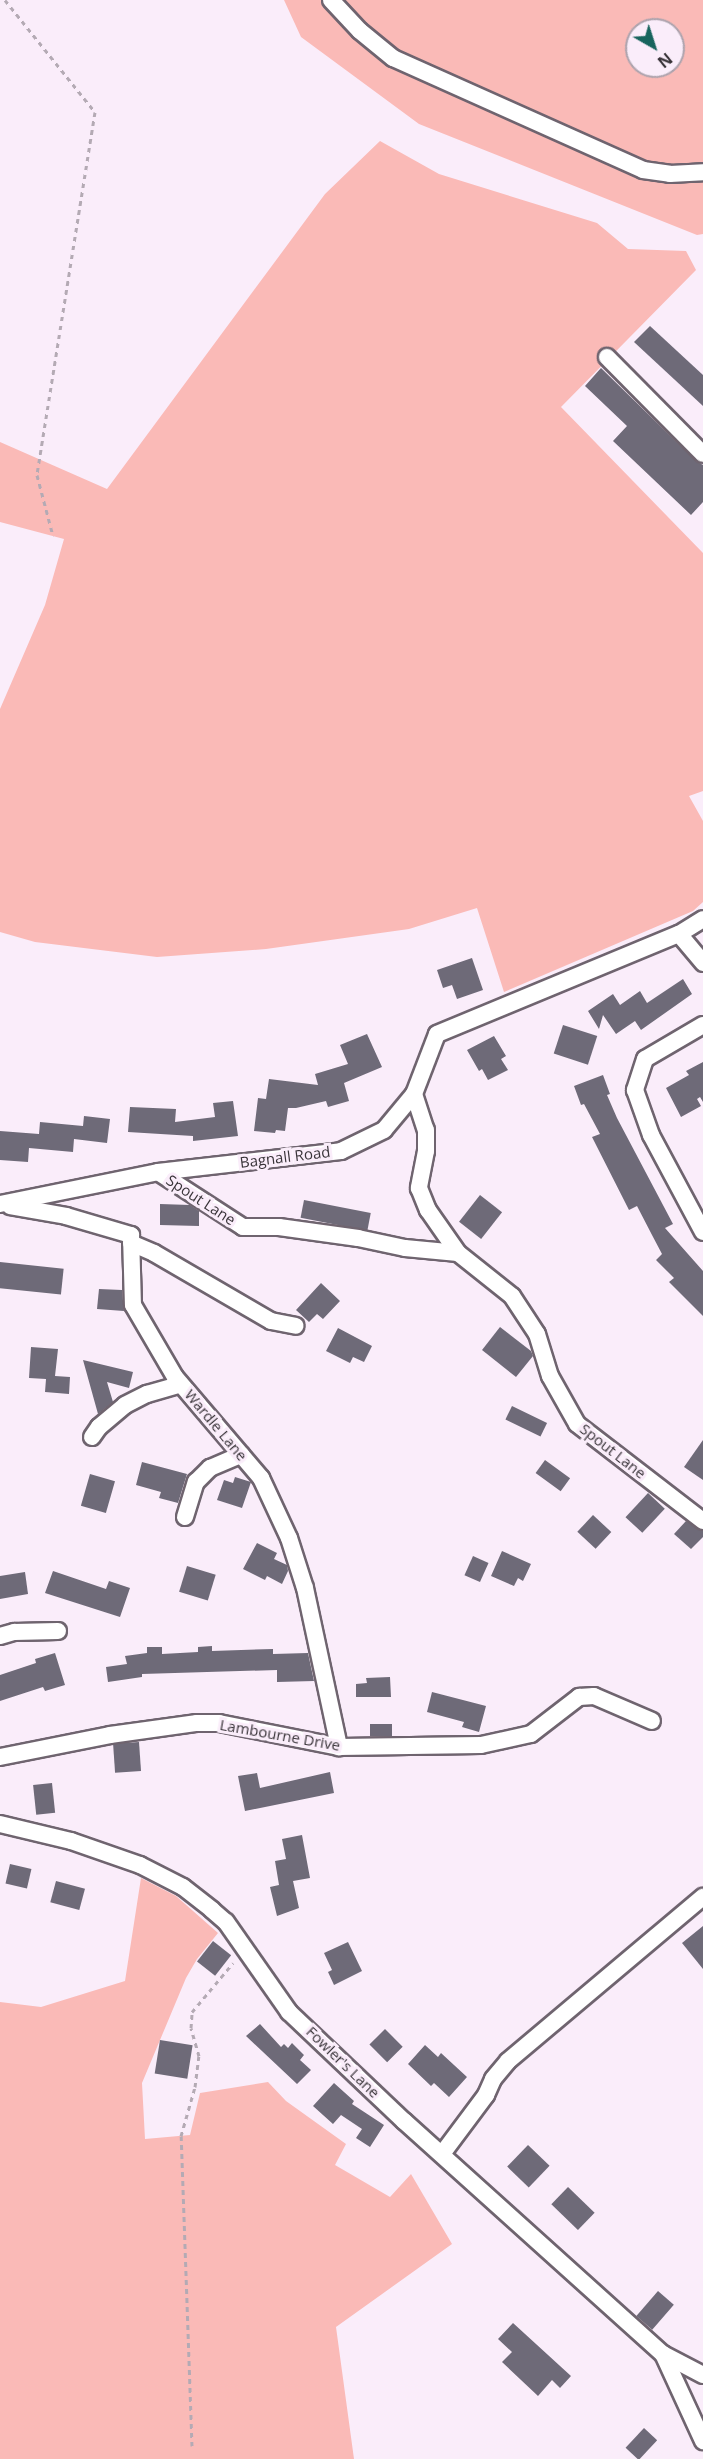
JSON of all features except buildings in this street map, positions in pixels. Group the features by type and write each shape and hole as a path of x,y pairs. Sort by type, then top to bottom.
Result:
{"street":[{"path":"331,0 360,31 393,58 643,170 670,174 703,172"},
{"path":"607,357 703,454"},
{"name":"Bagnall Road","path":"0,1204 158,1172 341,1150 384,1130 414,1094 437,1034 679,934 703,919"},
{"path":"679,934 703,963"},
{"path":"703,1025 645,1059 635,1090 651,1135 703,1232"},
{"name":"Spout Lane","path":"414,1094 426,1130 426,1151 419,1188 428,1210 458,1253 512,1296 537,1334 550,1376 577,1425 703,1521"},
{"name":"Spout Lane","path":"158,1172 243,1227 279,1227 358,1238 405,1248 458,1253"},
{"path":"0,1204 66,1216 131,1235 131,1243 154,1253 271,1322 296,1326"},
{"name":"Wardle Lane","path":"131,1243 133,1305 181,1384 261,1478 289,1538 305,1588 339,1747"},
{"path":"92,1437 125,1405 147,1394 181,1384"},
{"path":"185,1517 196,1482 210,1468 241,1455"},
{"path":"0,1636 14,1632 58,1631"},
{"name":"Lambourne Drive","path":"0,1756 110,1734 197,1723 219,1723 339,1747 481,1745 531,1734 579,1697 594,1696 652,1721"},
{"name":"Fowler's Lane","path":"0,1824 71,1841 140,1865 183,1887 212,1910 226,1922 289,2012 663,2354"},
{"path":"442,2154 486,2095 493,2079 508,2061 703,1897"},
{"path":"663,2354 703,2375"},
{"path":"663,2354 703,2441"}],"path":[{"path":"5,0 95,112 37,476 53,536"},
{"path":"192,2446 181,2136 195,2086 199,2056 191,2028 192,2012 245,1949"}],"shaded area":[{"path":"284,0 703,0 703,234 697,235 419,124 301,37"},
{"path":"380,141 439,174 597,223 628,249 686,251 696,270 561,407 703,553 703,791 689,796 703,821 703,902 693,911 504,992 477,908 409,929 266,949 157,957 35,942 0,932 0,709 45,605 64,539 0,522 0,442 107,489 325,194"},
{"path":"141,1878 176,1896 218,1933 197,1959 186,1978 142,2083 145,2139 190,2135 200,2093 268,2082 286,2101 346,2144 335,2165 390,2197 411,2174 452,2244 336,2327 354,2459 0,2459 0,2002 41,2007 125,1981"}]}
